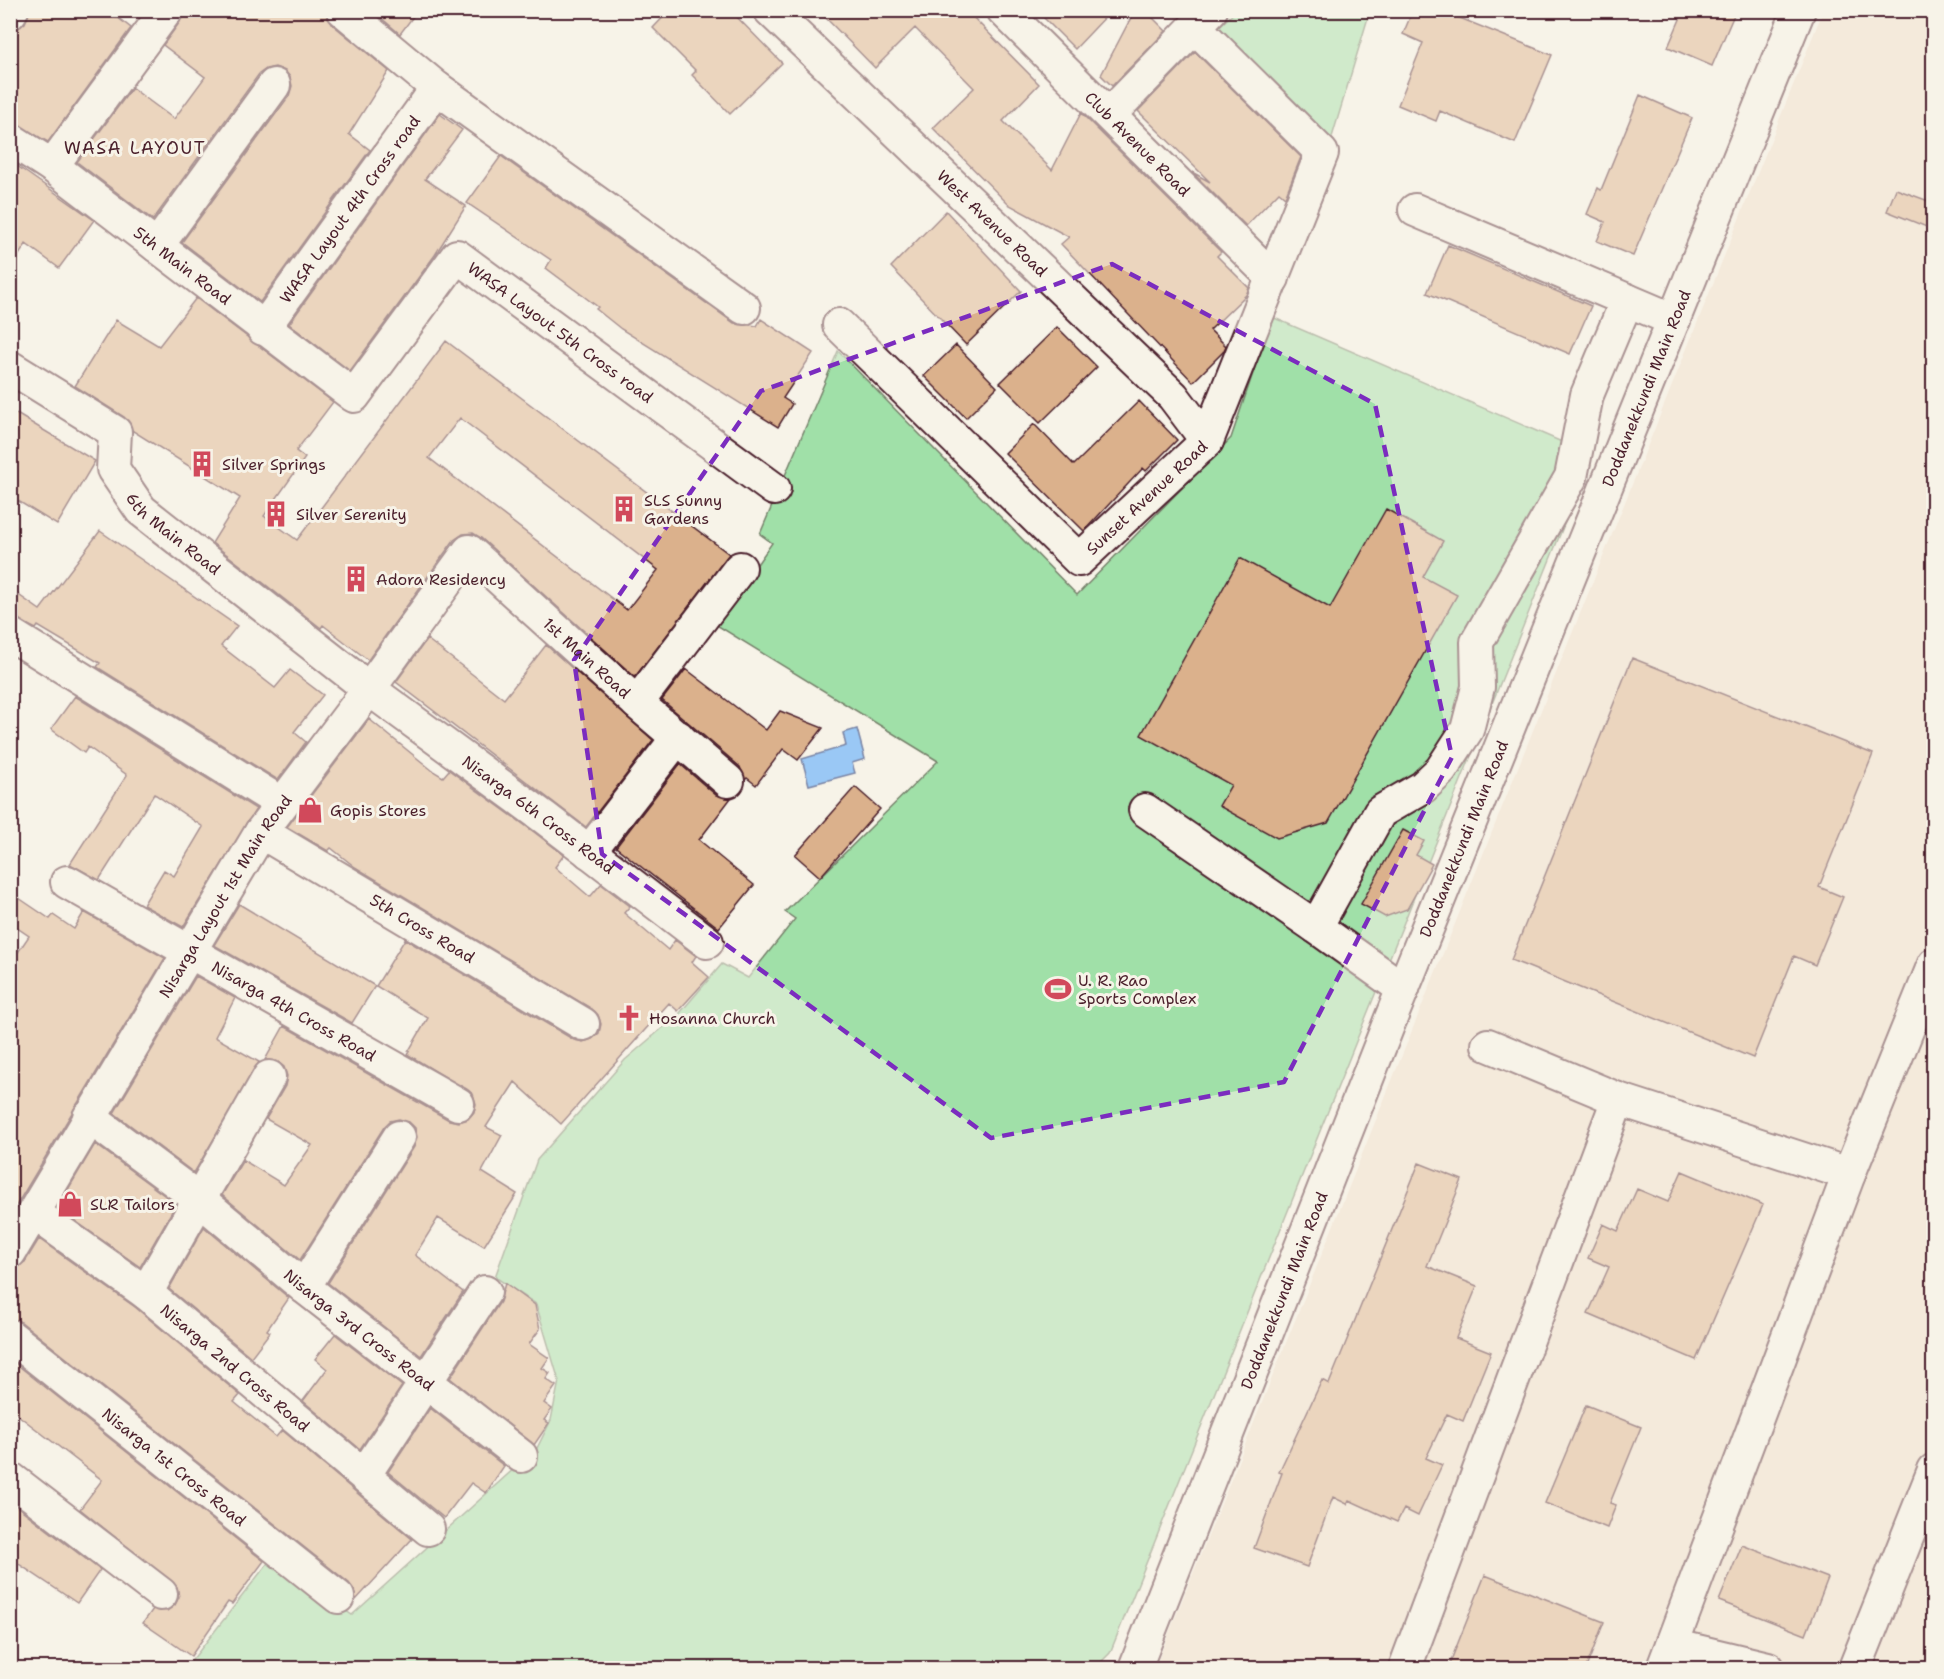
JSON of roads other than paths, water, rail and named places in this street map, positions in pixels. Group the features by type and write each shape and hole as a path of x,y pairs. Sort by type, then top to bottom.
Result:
{"street":[{"path":"343,10 437,88 744,308"},
{"name":"West Avenue Road","path":"770,10 1173,396 1207,441"},
{"name":"Club Avenue Road","path":"1003,10 1273,278"},
{"name":"Doddanekkundi Main Road","path":"1136,1668 1403,988 1799,10"},
{"path":"52,166 166,11"},
{"path":"1110,114 1203,19"},
{"name":"Sunset Avenue Road","path":"838,325 1079,560 1207,441 1322,153 1203,19"},
{"path":"157,246 274,85"},
{"name":"WASA Layout 4th Cross road","path":"263,329 437,88"},
{"name":"5th Main Road","path":"10,139 52,166 263,329 354,396"},
{"path":"1415,210 1674,320"},
{"name":"WASA Layout 5th Cross road","path":"354,396 457,256 774,489"},
{"path":"1316,927 1380,812 1422,787 1441,770 1467,730 1478,687 1477,642 1571,477 1587,395 1627,300"},
{"name":"6th Main Road","path":"10,367 115,432 113,469 141,510 369,689"},
{"name":"1st Main Road","path":"465,557 469,551 637,703 740,568"},
{"name":"Nisarga Layout 1st Main Road","path":"10,1252 261,832 281,802 369,689 465,557"},
{"path":"10,634 281,802"},
{"name":"Nisarga 6th Cross Road","path":"369,689 707,942"},
{"path":"637,703 728,781"},
{"path":"589,852 678,737"},
{"path":"1145,810 1403,988"},
{"name":"5th Cross Road","path":"261,832 583,1024"},
{"name":"Nisarga 4th Cross Road","path":"67,882 458,1104"},
{"path":"1768,1668 1667,1657 1849,1174 1934,964"},
{"path":"1488,1045 1618,1099 1849,1174"},
{"path":"146,1293 269,1077"},
{"path":"1405,1668 1618,1099"},
{"name":"Nisarga 3rd Cross Road","path":"89,1117 199,1199 304,1287 521,1456"},
{"path":"304,1287 399,1137"},
{"name":"Nisarga 2nd Cross Road","path":"34,1214 146,1293 428,1528"},
{"path":"365,1474 485,1292"},
{"name":"Nisarga 1st Cross Road","path":"10,1336 338,1597"},
{"path":"1855,1668 1934,1470"},
{"path":"10,1478 161,1594"}],"water":[{"path":"857,729 865,759 852,763 855,773 809,785 802,759 846,746 843,733"}],"place":[{"name":"Silver Springs","path":"202,464"},
{"name":"SLS Sunny Gardens","path":"624,509"},
{"name":"Silver Serenity","path":"276,514"},
{"name":"Adora Residency","path":"356,579"},
{"name":"Gopis Stores","path":"310,810"},
{"name":"U. R. Rao Sports Complex","path":"1058,989"},
{"name":"Hosanna Church","path":"629,1018"},
{"name":"SLR Tailors","path":"70,1204"}],"district":[{"name":"WASA LAYOUT","path":"135,148"}]}
